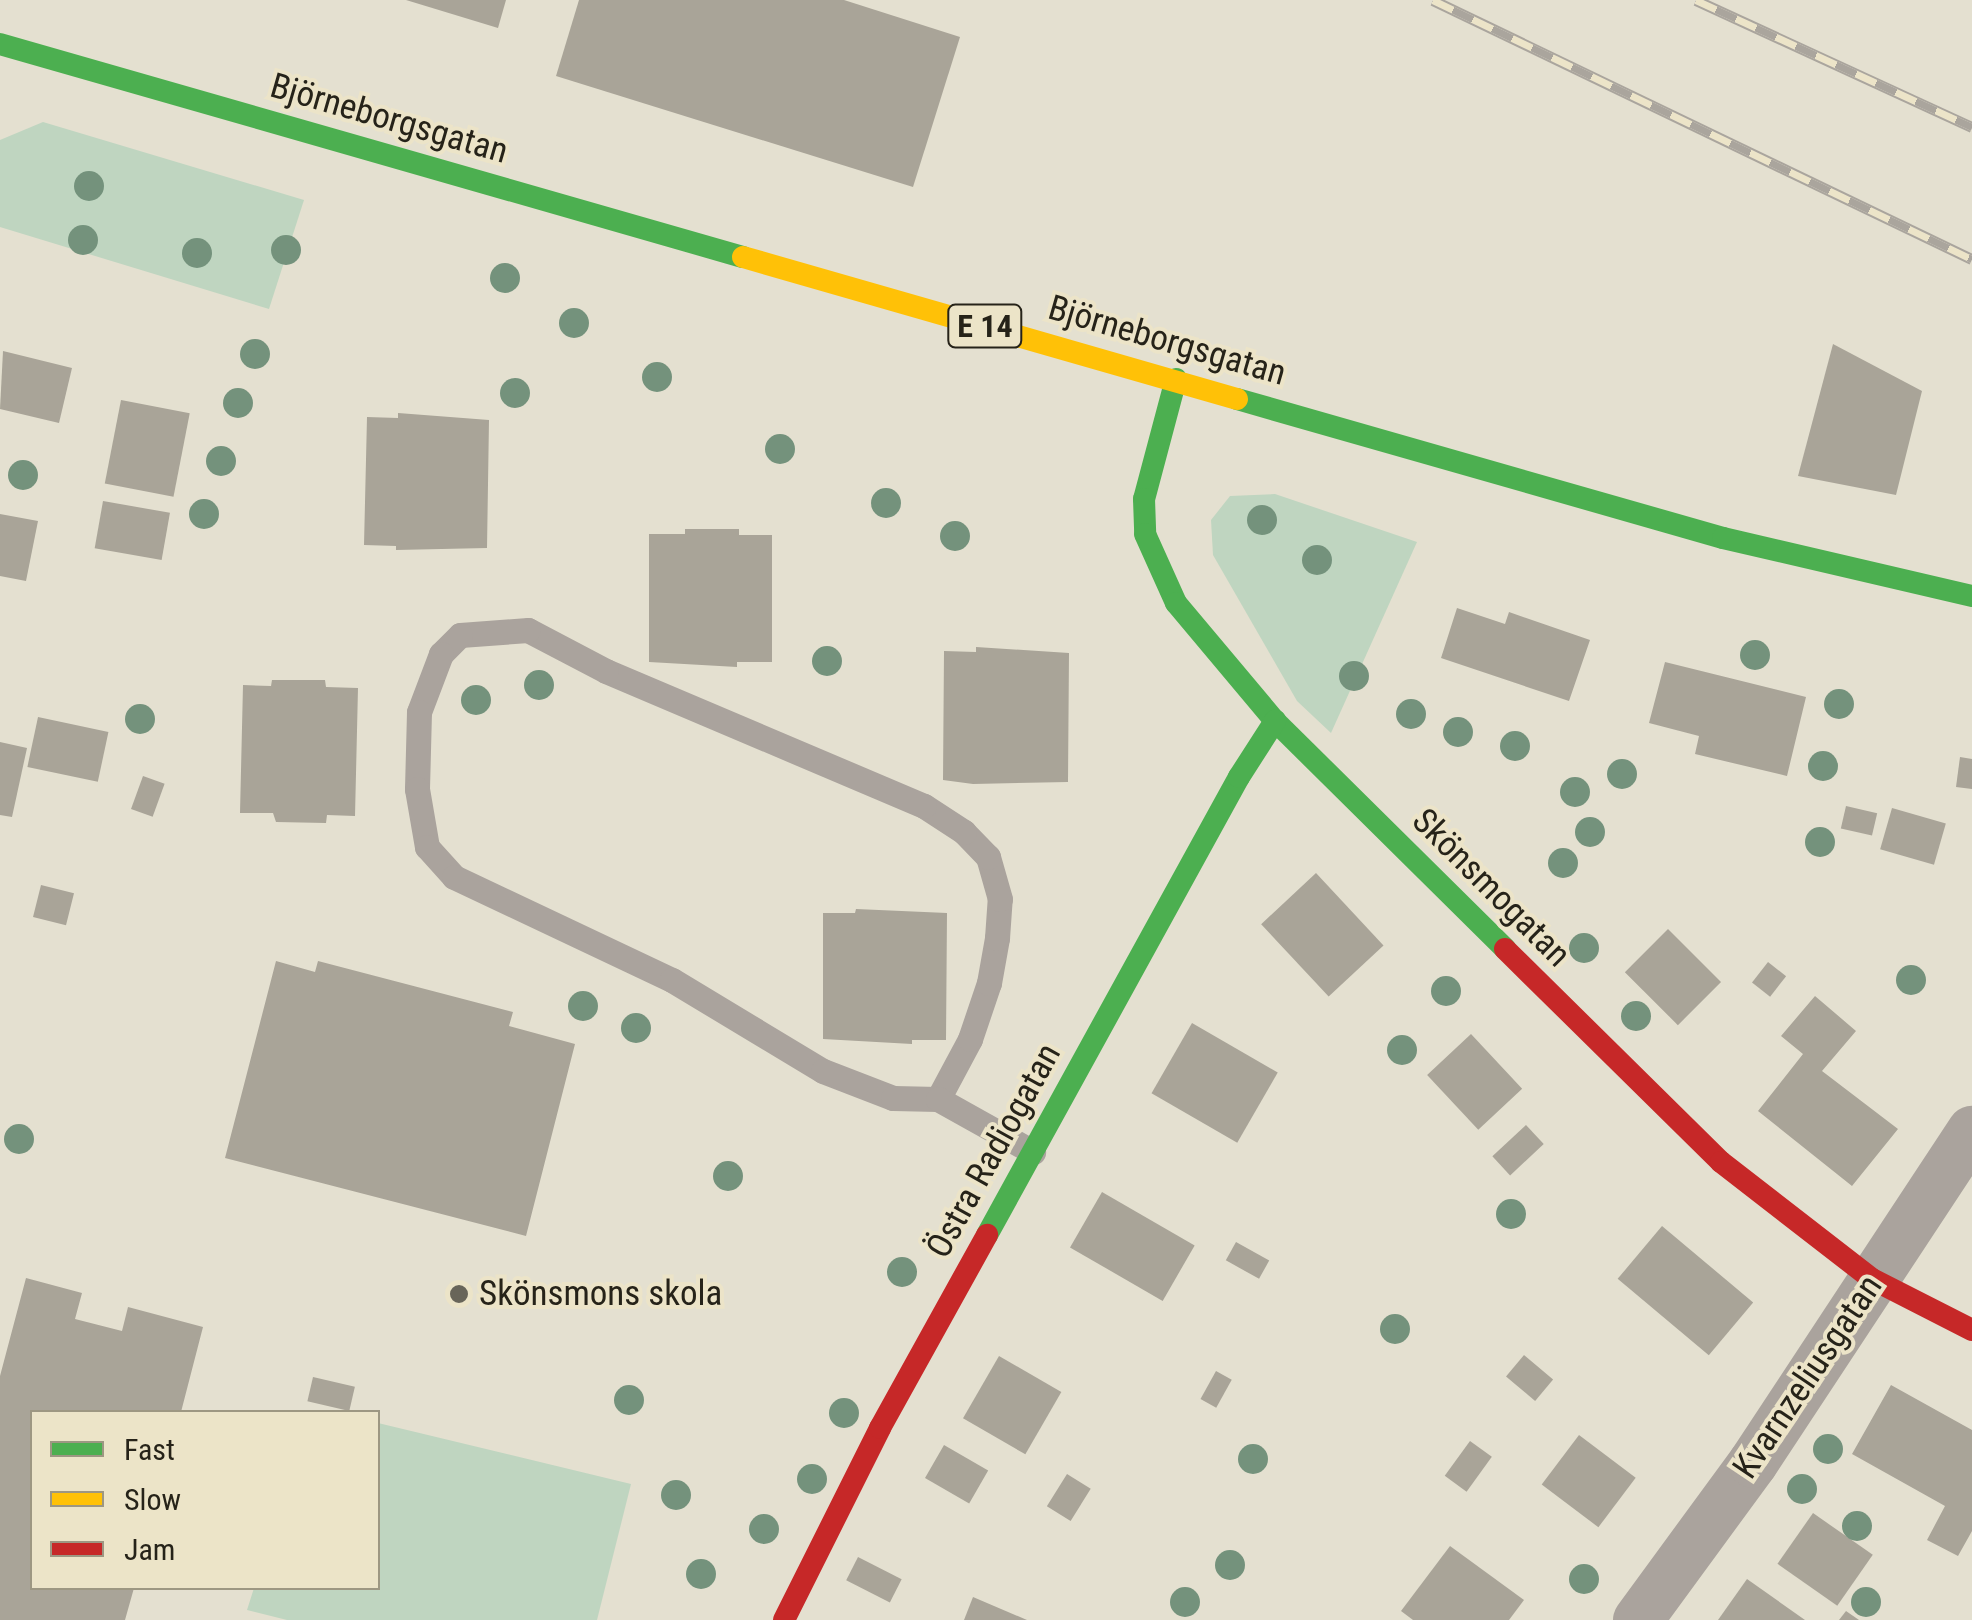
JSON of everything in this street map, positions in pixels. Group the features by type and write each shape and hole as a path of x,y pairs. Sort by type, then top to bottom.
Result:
{"main road":[{"name":"Björneborgsgatan","path":"0,44 1723,538 1972,596"},
{"name":"Skönsmogatan","path":"1176,379 1144,499 1145,534 1176,603 1275,721 1721,1162 1872,1279 1972,1330"},
{"name":"Östra Radiogatan","path":"784,1620 880,1428 1239,777 1275,721"}],"street":[{"name":"Kvarnzeliusgatan","path":"1638,1620 1753,1462 1972,1132"}],"lane":[{"path":"938,1099 970,1039 990,983 997,938 1000,899 988,857 964,832 924,806 606,671 528,630 460,635 441,654 419,712 416,788 427,847 454,877 672,980 824,1071 894,1098 938,1099 1033,1152"}],"green space":[{"path":"43,122 304,200 269,309 0,227 0,140"},
{"path":"1275,494 1417,542 1331,733 1297,701 1213,555 1211,520 1230,496"},
{"path":"380,1423 631,1484 597,1620 287,1620 247,1610 253,1590 380,1590"}],"building":[{"path":"406,0 506,0 498,28"},
{"path":"579,0 844,0 960,37 913,187 556,76"},
{"path":"1833,344 1922,391 1896,495 1798,476"},
{"path":"3,351 72,368 59,423 0,409"},
{"path":"121,400 190,413 173,497 105,483"},
{"path":"398,413 489,420 487,548 396,550 396,546 364,545 367,417 398,418"},
{"path":"103,501 170,513 162,560 95,548"},
{"path":"0,514 38,521 26,581 0,576"},
{"path":"685,529 739,529 739,535 772,535 772,662 737,662 737,667 649,662 649,534 685,534"},
{"path":"1457,608 1505,624 1509,612 1590,640 1569,701 1441,658"},
{"path":"976,647 1069,653 1068,782 973,784 943,780 944,651 976,652"},
{"path":"1665,662 1806,697 1787,776 1695,754 1699,736 1649,723"},
{"path":"272,680 325,680 326,687 358,688 355,816 327,815 326,823 276,822 273,813 240,813 243,685 271,686"},
{"path":"38,717 108,732 98,782 27,767"},
{"path":"0,742 27,748 12,817 0,815"},
{"path":"1960,757 1972,759 1972,789 1956,787"},
{"path":"143,776 165,784 153,817 131,809"},
{"path":"1846,806 1877,813 1872,836 1841,828"},
{"path":"1892,808 1946,823 1934,865 1880,849"},
{"path":"1316,873 1384,945 1329,997 1261,924"},
{"path":"41,885 74,893 66,925 33,917"},
{"path":"856,909 947,913 946,1040 912,1040 912,1044 823,1039 823,913 855,913"},
{"path":"1668,929 1721,982 1678,1025 1625,972"},
{"path":"276,961 315,972 318,961 513,1012 509,1026 575,1044 526,1236 225,1158"},
{"path":"1768,962 1786,976 1770,997 1752,982"},
{"path":"1815,996 1856,1031 1822,1071 1898,1129 1852,1186 1758,1111 1803,1054 1781,1036"},
{"path":"1192,1023 1278,1072 1237,1143 1152,1093"},
{"path":"1471,1034 1522,1089 1478,1130 1427,1075"},
{"path":"1526,1125 1544,1144 1510,1175 1492,1156"},
{"path":"1102,1192 1195,1246 1163,1301 1070,1247"},
{"path":"1662,1226 1753,1302 1709,1355 1618,1279"},
{"path":"1236,1242 1269,1260 1259,1279 1226,1260"},
{"path":"26,1278 82,1293 75,1319 122,1331 128,1307 203,1327 182,1410 30,1410 30,1590 133,1590 125,1620 0,1620 0,1376"},
{"path":"1524,1355 1553,1379 1535,1401 1506,1376"},
{"path":"999,1356 1061,1392 1025,1454 963,1418"},
{"path":"1216,1371 1232,1380 1216,1408 1200,1399"},
{"path":"313,1377 355,1387 350,1410 307,1401"},
{"path":"1891,1385 1972,1430 1972,1531 1958,1556 1927,1540 1945,1506 1852,1454"},
{"path":"1579,1435 1636,1478 1598,1527 1542,1485"},
{"path":"1470,1441 1492,1457 1467,1492 1445,1476"},
{"path":"944,1445 988,1470 969,1503 925,1478"},
{"path":"1067,1474 1091,1489 1071,1521 1047,1506"},
{"path":"1813,1513 1873,1555 1837,1606 1777,1564"},
{"path":"1450,1546 1524,1600 1509,1620 1413,1620 1401,1611"},
{"path":"858,1557 902,1579 890,1602 846,1580"},
{"path":"1747,1579 1805,1620 1718,1620"},
{"path":"973,1597 1027,1620 964,1620"},
{"path":"1846,1611 1859,1620 1839,1620"}],"railway":[{"path":"1433,0 1972,259"},
{"path":"1696,0 1972,127"}],"traffic: fast":[{"path":"0,44 743,257"},
{"path":"1176,379 1144,499 1145,534 1176,603 1275,721 1505,949"},
{"path":"1237,399 1723,538 1972,596"},
{"path":"987,1235 1239,777 1275,721"}],"traffic: slow":[{"path":"743,257 1237,399"}],"traffic: jam":[{"path":"1505,949 1721,1162 1872,1279 1972,1330"},
{"path":"784,1620 880,1428 987,1235"}],"place":[{"name":"Skönsmons skola","path":"459,1294"}]}
